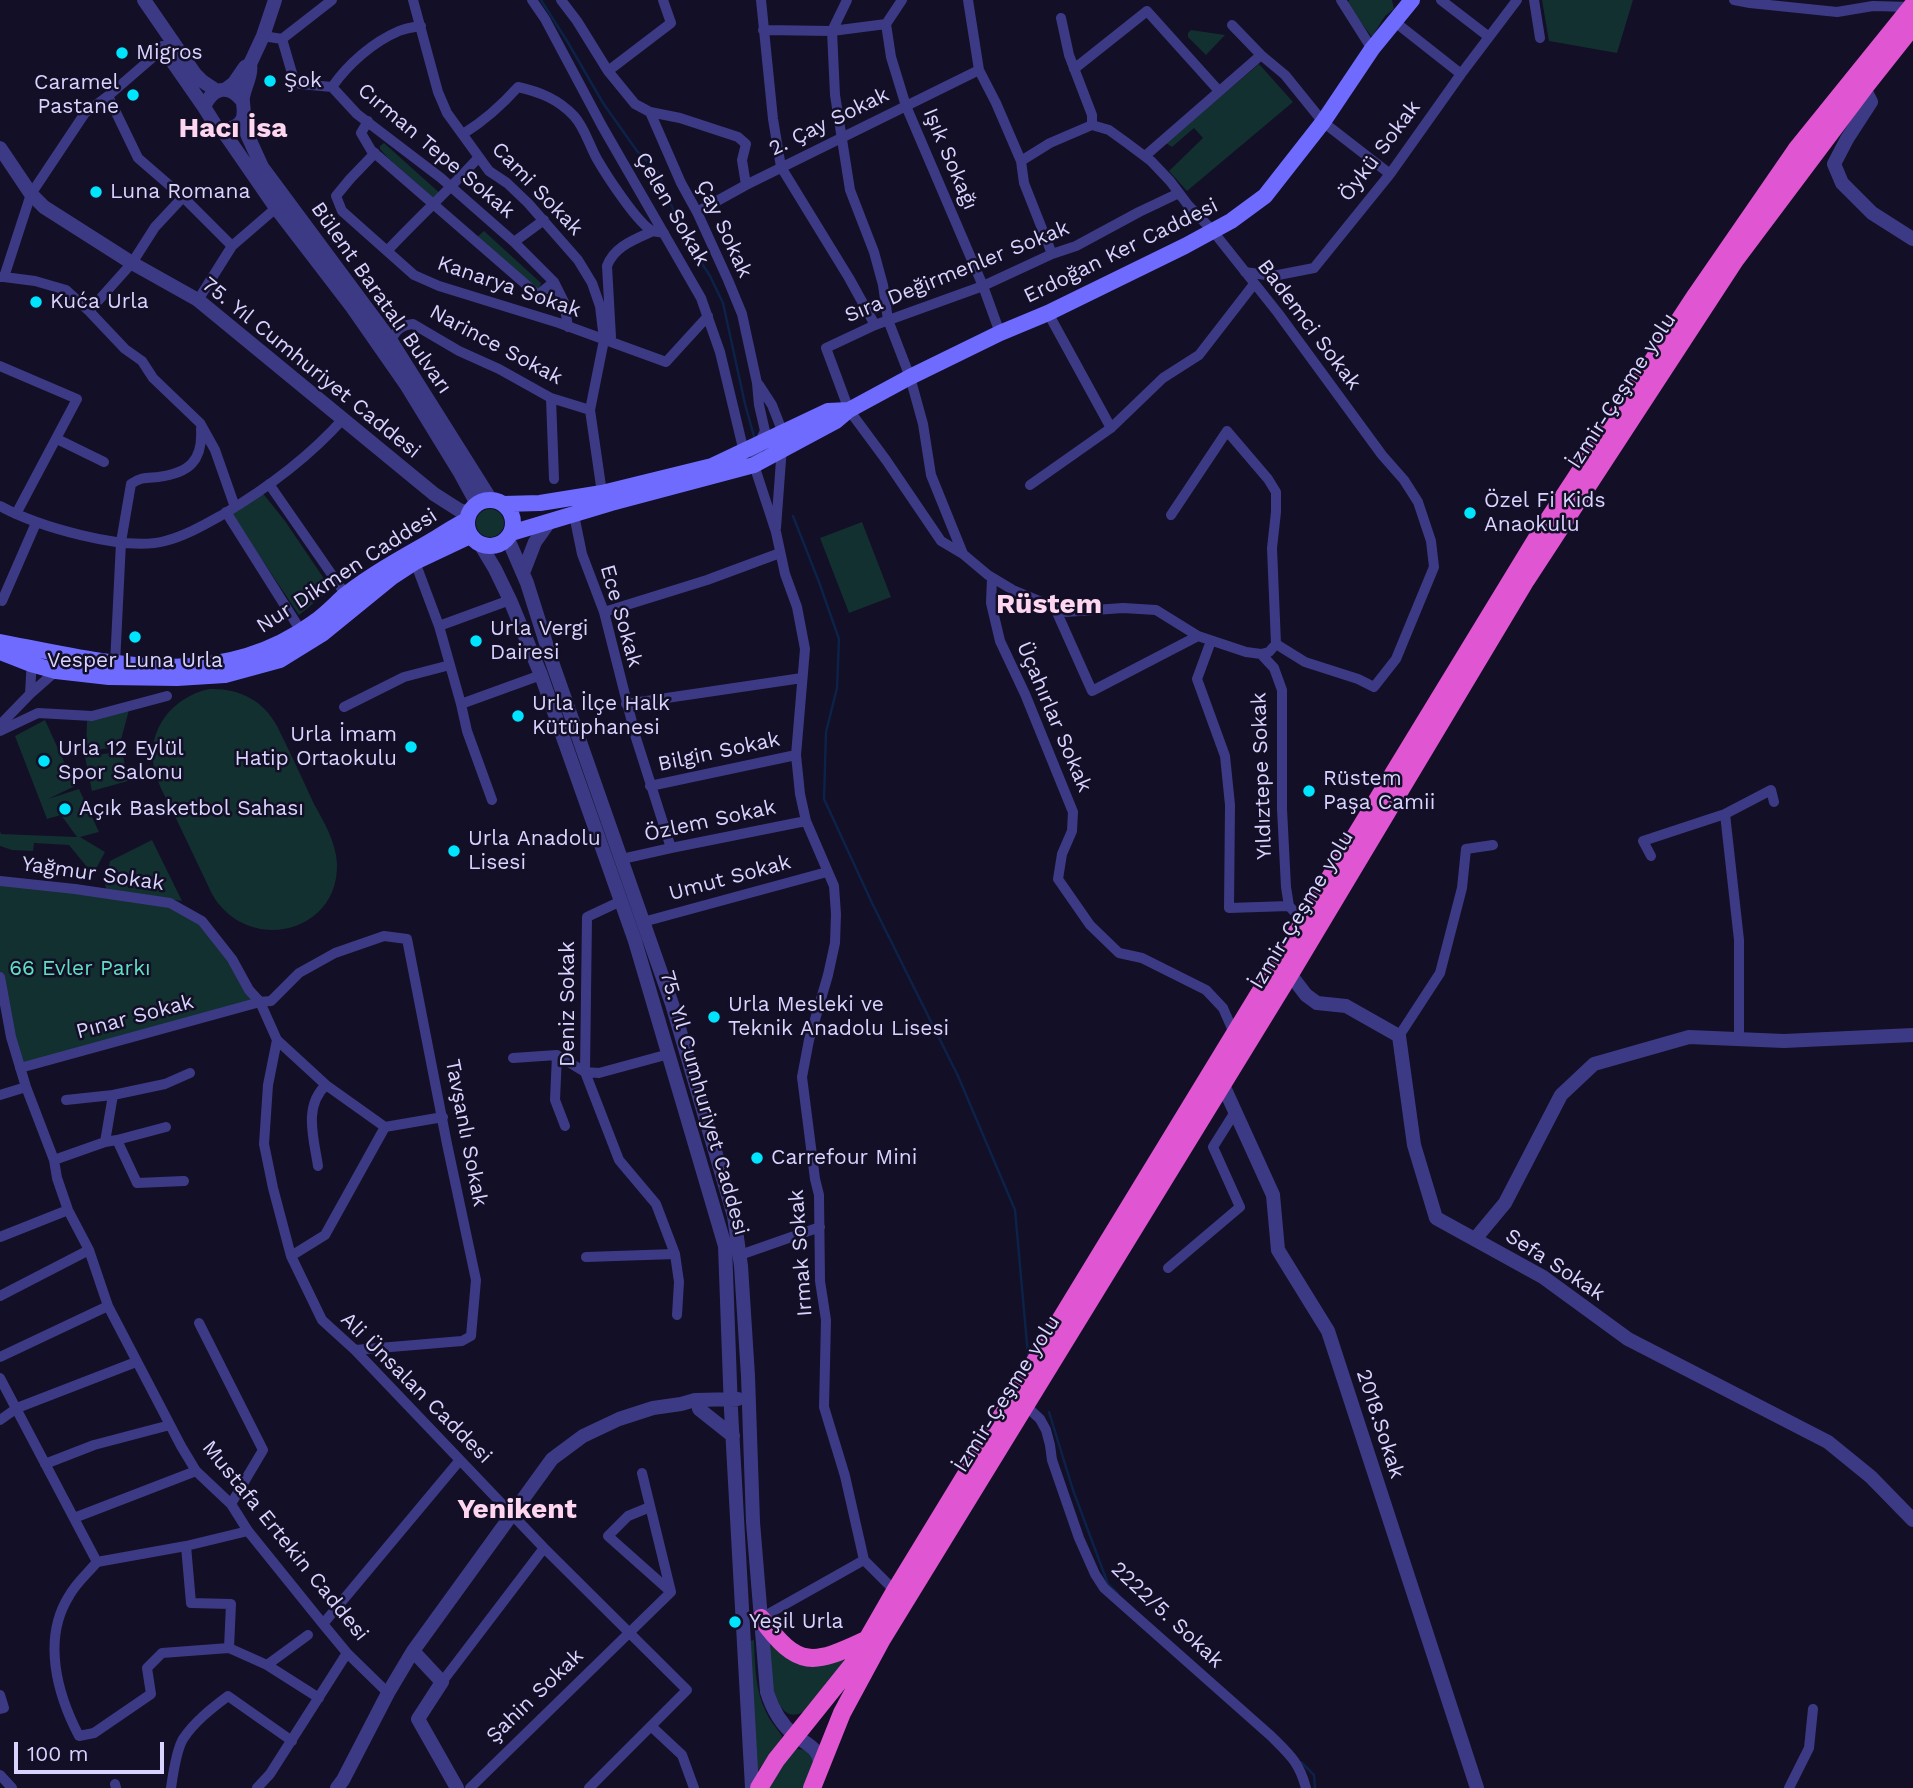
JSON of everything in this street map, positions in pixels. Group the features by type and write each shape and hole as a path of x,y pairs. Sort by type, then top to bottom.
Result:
{"highway":[{"name":"İzmir-Çeşme yolu","path":"759,1788 776,1760 852,1664 1545,526 1696,295 1796,150 1912,6"},
{"name":"İzmir-Çeşme yolu","path":"816,1781 842,1713 882,1639 1223,1085 1534,568 1735,260 1913,26"},
{"path":"761,1618 775,1638 806,1659 827,1657 866,1640"}],"main road":[{"name":"Erdoğan Ker Caddesi","path":"752,454 602,492 480,517 495,546 509,536 550,521 611,503 752,454 783,441 828,411 849,410 910,377 1048,313 1231,221 1265,196 1323,122 1372,49 1412,0"},
{"path":"480,517 513,517 509,536"},
{"name":"Nur Dikmen Caddesi","path":"0,642 33,656 56,671 109,677 177,678 225,675 280,660 322,634 392,577 480,517"},
{"name":"Nur Dikmen Caddesi","path":"0,652 33,656 58,653 115,664 194,666 232,661 267,650 301,631 385,567 480,517"}],"street":[{"name":"Bülent Baratalı Bulvarı","path":"144,0 216,127 223,131 407,386 453,461 480,517"},
{"path":"204,107 209,97 234,83 250,64 275,0"},
{"path":"263,36 282,39 332,0"},
{"name":"Cami Sokak","path":"413,0 438,92 447,113 489,171 507,183 544,220 578,260 592,283 608,342 590,410 602,492"},
{"name":"Çelen Sokak","path":"532,0 545,19 654,230 701,298 776,532"},
{"path":"561,0 578,21 608,71 635,104 650,112 680,118 738,137 746,144 742,160 746,184"},
{"path":"608,71 671,23 663,0"},
{"path":"761,0 773,119 781,167 875,325"},
{"path":"846,0 832,31 835,95 850,190 874,252 883,285 888,320 910,377 923,424 931,475 963,554"},
{"path":"763,30 832,31 886,24 902,0"},
{"path":"968,0 979,70 1021,161 1024,183 1052,254"},
{"path":"1341,0 1372,49"},
{"path":"1441,0 1489,37"},
{"name":"Öykü Sokak","path":"1245,272 1273,276 1314,268 1390,174 1517,0"},
{"path":"1534,0 1540,38"},
{"path":"1734,0 1837,12 1873,6 1912,6"},
{"path":"1074,69 1147,11 1219,92"},
{"path":"1021,161 1050,143 1092,125 1092,115 1069,55 1061,18"},
{"path":"1395,22 1461,74"},
{"name":"Işık Sokağı","path":"886,24 891,57 906,106 983,286 1000,333"},
{"path":"1232,25 1285,75 1323,122 1390,174"},
{"path":"332,87 344,70 373,46 401,30 421,26"},
{"name":"Cırman Tepe Sokak","path":"282,39 294,80 300,84 332,87 357,114 441,178 514,242 554,282 564,302 569,327"},
{"name":"Bülent Baratalı Bulvarı","path":"168,45 202,81 234,92 243,109 247,134 262,167 391,341 480,517"},
{"path":"168,45 85,113 31,194 2,277 35,281 66,290 125,349 142,361 153,377 200,423 215,450 231,509 301,631"},
{"path":"1144,156 1261,55"},
{"path":"223,131 241,121 250,64"},
{"name":"2. Çay Sokak","path":"697,212 746,184 979,70"},
{"path":"463,134 493,113 517,87 538,91 573,115 614,185 654,230 623,246 609,261 608,342"},
{"path":"1864,88 1871,102 1834,164 1842,183 1872,213 1913,239"},
{"path":"108,96 138,158 183,197 232,246"},
{"name":"Çay Sokak","path":"650,112 742,314 757,383"},
{"path":"368,121 361,133 371,150 398,175 538,295 554,282"},
{"name":"Bademci Sokak","path":"1092,125 1109,130 1144,156 1170,181 1278,313 1418,502 1431,541 1434,567 1396,659 1374,687 1305,662 1276,644"},
{"name":"75. Yıl Cumhuriyet Caddesi","path":"0,148 31,194 44,207 132,263 198,300 434,494 459,510 480,517 495,569 541,675 635,941 724,1246 752,1788"},
{"name":"Kanarya Sokak","path":"375,153 349,178 337,197 342,211 414,275 439,286 569,327 666,362 708,316"},
{"path":"387,251 433,203 451,189 478,158"},
{"name":"Sıra Değirmenler Sokak","path":"849,410 826,348 875,325 983,286 1052,254 1076,246 1178,193"},
{"path":"89,311 132,263 155,227 183,197"},
{"path":"198,300 232,246 276,208"},
{"path":"514,242 544,220"},
{"path":"1031,485 1111,428 1163,378 1199,355 1254,284"},
{"path":"1048,313 1111,428"},
{"name":"Narince Sokak","path":"391,341 402,326 413,324 458,351 499,369 551,398 590,410"},
{"path":"0,366 77,399 16,514"},
{"path":"757,383 772,405 783,441 776,532"},
{"path":"752,454 765,431 757,383"},
{"path":"551,398 554,479"},
{"path":"849,410 942,541 992,578 1013,590 1066,612 1122,608 1156,610 1211,641 1245,652 1269,652 1276,644 1272,548 1276,492 1227,431 1171,515"},
{"path":"0,506 36,523 86,536 121,542 163,542 197,530 269,484 325,440 343,419"},
{"path":"115,664 121,542 131,484 139,478 176,473 194,462 202,444 200,423"},
{"path":"57,439 104,462"},
{"path":"269,484 346,595"},
{"name":"Ece Sokak","path":"574,515 582,554 604,612 626,704 671,848"},
{"path":"523,573 535,542 550,521"},
{"path":"2,601 36,523"},
{"name":"Irmak Sokak","path":"776,532 797,607 805,649 796,755 800,794 806,821 834,886 835,943 802,1077 819,1195 820,1281 826,1320 824,1407 845,1476 864,1560"},
{"name":"75. Yıl Cumhuriyet Caddesi","path":"509,536 672,1004 734,1216 740,1255 753,1522 764,1667 771,1706 795,1736 812,1746 821,1760 816,1781"},
{"path":"604,612 707,580 780,553"},
{"path":"415,562 439,626 467,731 492,800"},
{"name":"Üçahırlar Sokak","path":"992,578 991,603 1000,640 1073,812 1072,831 1062,854 1058,879 1090,925 1119,953 1142,958 1206,990 1223,1008 1234,1033"},
{"path":"439,626 510,600"},
{"path":"1054,606 1092,691 1198,636"},
{"path":"1211,641 1197,679 1225,756 1230,805 1229,908 1289,906 1303,920"},
{"path":"0,725 56,671 58,653"},
{"name":"Yıldıztepe Sokak","path":"1261,654 1274,668 1282,690 1283,820 1289,906"},
{"path":"30,694 33,656"},
{"path":"344,707 404,677 450,665"},
{"path":"461,704 541,675"},
{"path":"626,704 802,678"},
{"path":"0,731 38,713 92,716 167,696"},
{"name":"Bilgin Sokak","path":"650,786 796,755"},
{"path":"1651,856 1643,841 1725,814 1771,790 1774,802"},
{"path":"1725,814 1739,940 1739,1039"},
{"name":"Özlem Sokak","path":"622,859 806,821"},
{"path":"1290,974 1306,995 1317,1003 1346,1006 1399,1036 1440,973 1462,888 1466,849 1493,845"},
{"name":"Umut Sokak","path":"643,922 827,872"},
{"name":"Yağmur Sokak","path":"0,881 75,889 170,904 202,921 232,959 249,990 260,1002"},
{"name":"Deniz Sokak","path":"621,901 587,917 586,1072 619,1160 656,1204 675,1254 679,1282 677,1315"},
{"name":"Pınar Sokak","path":"20,1068 271,1001 299,973 335,953 384,936"},
{"name":"Tavşanlı Sokak","path":"355,1350 466,1339 476,1280 407,939 384,936"},
{"name":"Mustafa Ertekin Caddesi","path":"0,976 11,1037 20,1068 54,1160 68,1210 89,1250 108,1306 136,1362 197,1471 231,1504 248,1531 347,1653 388,1693"},
{"path":"260,1002 277,1040 326,1085 384,1127 443,1117"},
{"path":"1475,1239 1505,1203 1561,1095 1594,1064 1689,1037 1784,1041 1913,1035"},
{"name":"Sefa Sokak","path":"1399,1036 1413,1145 1436,1218 1543,1277 1628,1339 1828,1442 1871,1477 1913,1520"},
{"name":"Ali Ünsalan Caddesi","path":"277,1040 268,1085 264,1144 291,1256 322,1321 355,1350 544,1548 687,1689 652,1727"},
{"path":"513,1058 557,1055 586,1072 599,1073 669,1054"},
{"path":"557,1055 555,1100 565,1126"},
{"path":"66,1100 113,1095 165,1084 190,1073"},
{"path":"318,1166 311,1112 318,1091 326,1085"},
{"name":"2018.Sokak","path":"1223,1085 1273,1195 1278,1250 1328,1331 1477,1788"},
{"path":"0,1095 26,1087"},
{"path":"113,1095 111,1141 137,1182 184,1181"},
{"path":"1168,1268 1240,1207 1213,1147 1235,1112"},
{"path":"54,1160 166,1126"},
{"path":"291,1256 325,1235 384,1127"},
{"path":"0,1237 68,1210"},
{"path":"740,1255 820,1227"},
{"path":"0,1296 89,1250"},
{"path":"586,1257 675,1254"},
{"path":"0,1357 108,1306"},
{"path":"199,1323 263,1450 231,1504"},
{"path":"0,1420 17,1408 136,1362"},
{"path":"0,1378 97,1562"},
{"path":"337,1788 413,1651 552,1459 583,1436 619,1419 653,1408 695,1400 731,1405"},
{"path":"681,1404 699,1409 749,1405"},
{"name":"2222/5. Sokak","path":"1026,1406 1046,1430 1052,1460 1079,1538 1104,1588 1271,1736 1295,1760 1302,1771 1306,1788"},
{"path":"699,1409 733,1436"},
{"path":"45,1464 94,1445 170,1424"},
{"path":"323,1624 460,1460"},
{"path":"74,1518 197,1471"},
{"path":"642,1473 671,1592"},
{"path":"650,1507 628,1516 608,1535 671,1592"},
{"path":"248,1531 186,1546 97,1562 69,1595 57,1622 54,1660 67,1714 79,1736 94,1732 150,1694 147,1668 162,1653 229,1648 267,1665 320,1698"},
{"path":"186,1546 191,1603 231,1604 229,1648"},
{"path":"457,1788 418,1719 442,1682 544,1548"},
{"path":"761,1618 864,1560 895,1591"},
{"name":"Şahin Sokak","path":"470,1788 671,1592"},
{"path":"267,1665 308,1635"},
{"path":"413,1651 442,1682"},
{"path":"257,1788 292,1741 347,1653"},
{"path":"0,1695 2,1708"},
{"path":"171,1788 182,1741 195,1724 228,1696 292,1741"},
{"path":"1789,1788 1809,1748 1813,1709"},
{"path":"589,1788 652,1727 682,1755 694,1788"},
{"path":"0,1775 12,1788"}],"green space":[{"path":"1349,0 1392,0 1394,9 1385,16 1372,37 1347,4"},
{"path":"1542,0 1633,0 1617,53 1549,41"},
{"path":"1191,30 1225,35 1206,55 1188,37"},
{"path":"1259,64 1293,102 1187,191 1169,171 1203,138 1194,128 1172,147 1166,143"},
{"path":"384,143 443,196 438,202 389,159 380,149"},
{"path":"484,231 541,283 539,290 477,237"},
{"path":"261,491 331,589 299,615 248,539 226,512"},
{"path":"490,509 500,513 504,523 500,533 490,537 480,533 476,523 480,513"},
{"path":"862,522 891,597 849,613 820,538"},
{"path":"209,689 240,693 265,709 277,726 332,840 337,864 334,888 323,907 308,920 288,928 267,930 247,925 228,913 212,894 157,779 153,754 158,728 165,717 184,699"},
{"path":"129,710 119,747 86,751 87,721"},
{"path":"45,720 75,786 48,799 79,789 99,832 80,837 105,852 90,880 87,867 69,845 34,843 33,851 12,850 0,846 0,831 1,834 77,837 61,815 47,819 15,736"},
{"path":"122,751 128,781 92,791 85,757"},
{"path":"152,840 182,901 107,890 105,885 110,861"},
{"name":"66 Evler Parkı","path":"0,881 170,903 202,921 260,1002 20,1068 0,977"},
{"path":"767,1637 821,1665 846,1660 805,1711 793,1715 785,1711 778,1702 771,1674"},
{"path":"754,1640 756,1677 762,1704 782,1736 757,1772 750,1641"},
{"path":"797,1749 807,1750 814,1760 807,1788 765,1788 791,1752"}],"waterway":[{"path":"541,0 603,103 637,151 658,172 683,234 710,276 723,303 755,440"},
{"path":"793,516 839,639 837,688 826,732 824,799 958,1076 1015,1210 1028,1355"},
{"path":"1049,1412 1073,1490 1108,1584 1118,1594"},
{"path":"1301,1762 1314,1775 1315,1788"}],"place":[{"name":"Migros","path":"122,53"},
{"name":"Şok","path":"270,81"},
{"name":"Caramel Pastane","path":"133,95"},
{"name":"Luna Romana","path":"96,192"},
{"name":"Kuća Urla","path":"36,302"},
{"name":"Özel Fi Kids Anaokulu","path":"1470,513"},
{"name":"Vesper Luna Urla","path":"135,637"},
{"name":"Urla Vergi Dairesi","path":"476,641"},
{"name":"Urla İlçe Halk Kütüphanesi","path":"518,716"},
{"name":"Urla İmam Hatip Ortaokulu","path":"411,747"},
{"name":"Urla 12 Eylül Spor Salonu","path":"44,761"},
{"name":"Rüstem Paşa Camii","path":"1309,791"},
{"name":"Açık Basketbol Sahası","path":"65,809"},
{"name":"Urla Anadolu Lisesi","path":"454,851"},
{"name":"Urla Mesleki ve Teknik Anadolu Lisesi","path":"714,1017"},
{"name":"Carrefour Mini","path":"757,1158"},
{"name":"Yeşil Urla","path":"735,1622"}],"district":[{"name":"Hacı İsa","path":"233,129"},
{"name":"Rüstem","path":"1049,605"},
{"name":"Yenikent","path":"517,1510"}]}
